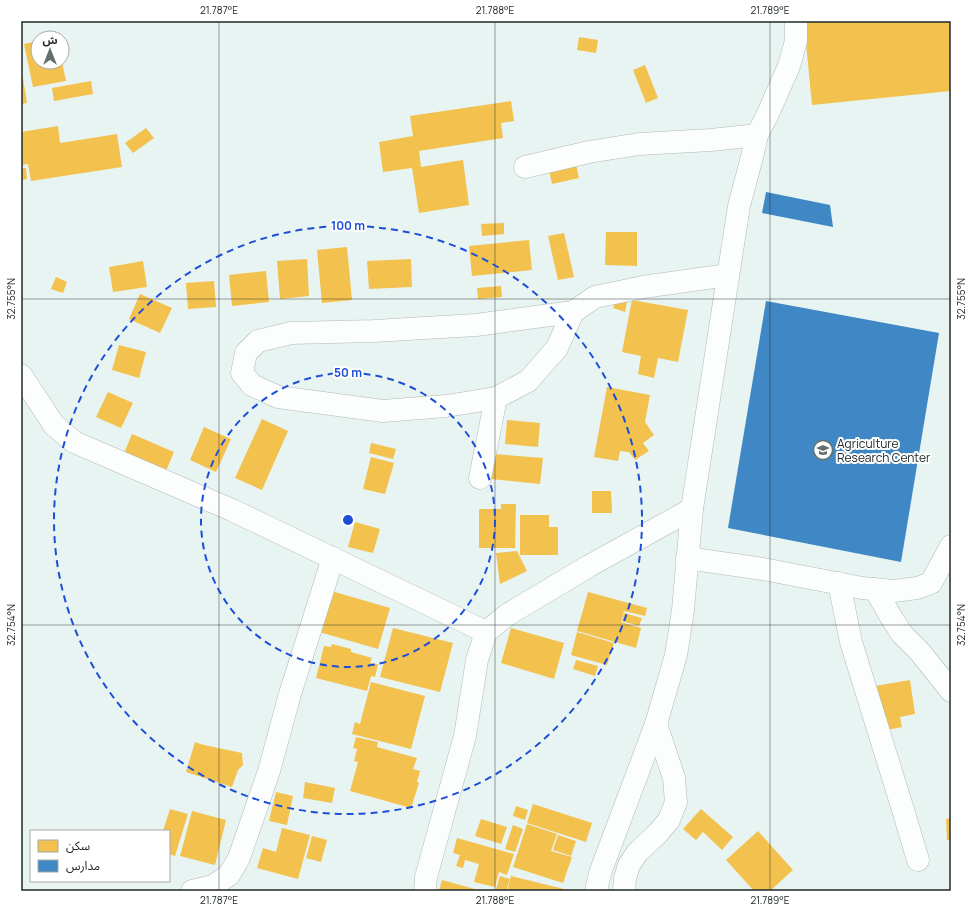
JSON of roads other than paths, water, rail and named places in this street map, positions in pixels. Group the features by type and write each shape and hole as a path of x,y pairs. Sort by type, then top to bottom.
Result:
{"street":[{"path":"596,891 600,873 656,724 676,655 683,610 692,509 739,206 757,135 767,116 788,66 796,41 796,21"},
{"path":"525,167 589,152 639,144 711,140 757,135"},
{"path":"573,312 557,348 528,381 496,398 446,406 383,411 278,397 252,385 242,373 246,353 258,341 291,334 476,325 573,312 595,297 643,287 728,275"},
{"path":"21,376 54,425 74,442 232,510 486,632"},
{"path":"480,478 496,398"},
{"path":"425,891 426,877 465,736 477,660 486,632 507,615 589,566 692,509"},
{"path":"687,558 763,569 862,588 894,591 917,588 931,583 951,546"},
{"path":"192,891 213,886 229,875 239,858 269,771 290,694 333,558"},
{"path":"839,583 851,642 918,860"},
{"path":"875,589 902,634 920,652 951,691"},
{"path":"624,891 625,878 629,865 637,853 669,820 676,802 674,778 656,724"}],"place":[{"name":"Agriculture Research Center","path":"823,450"}]}
